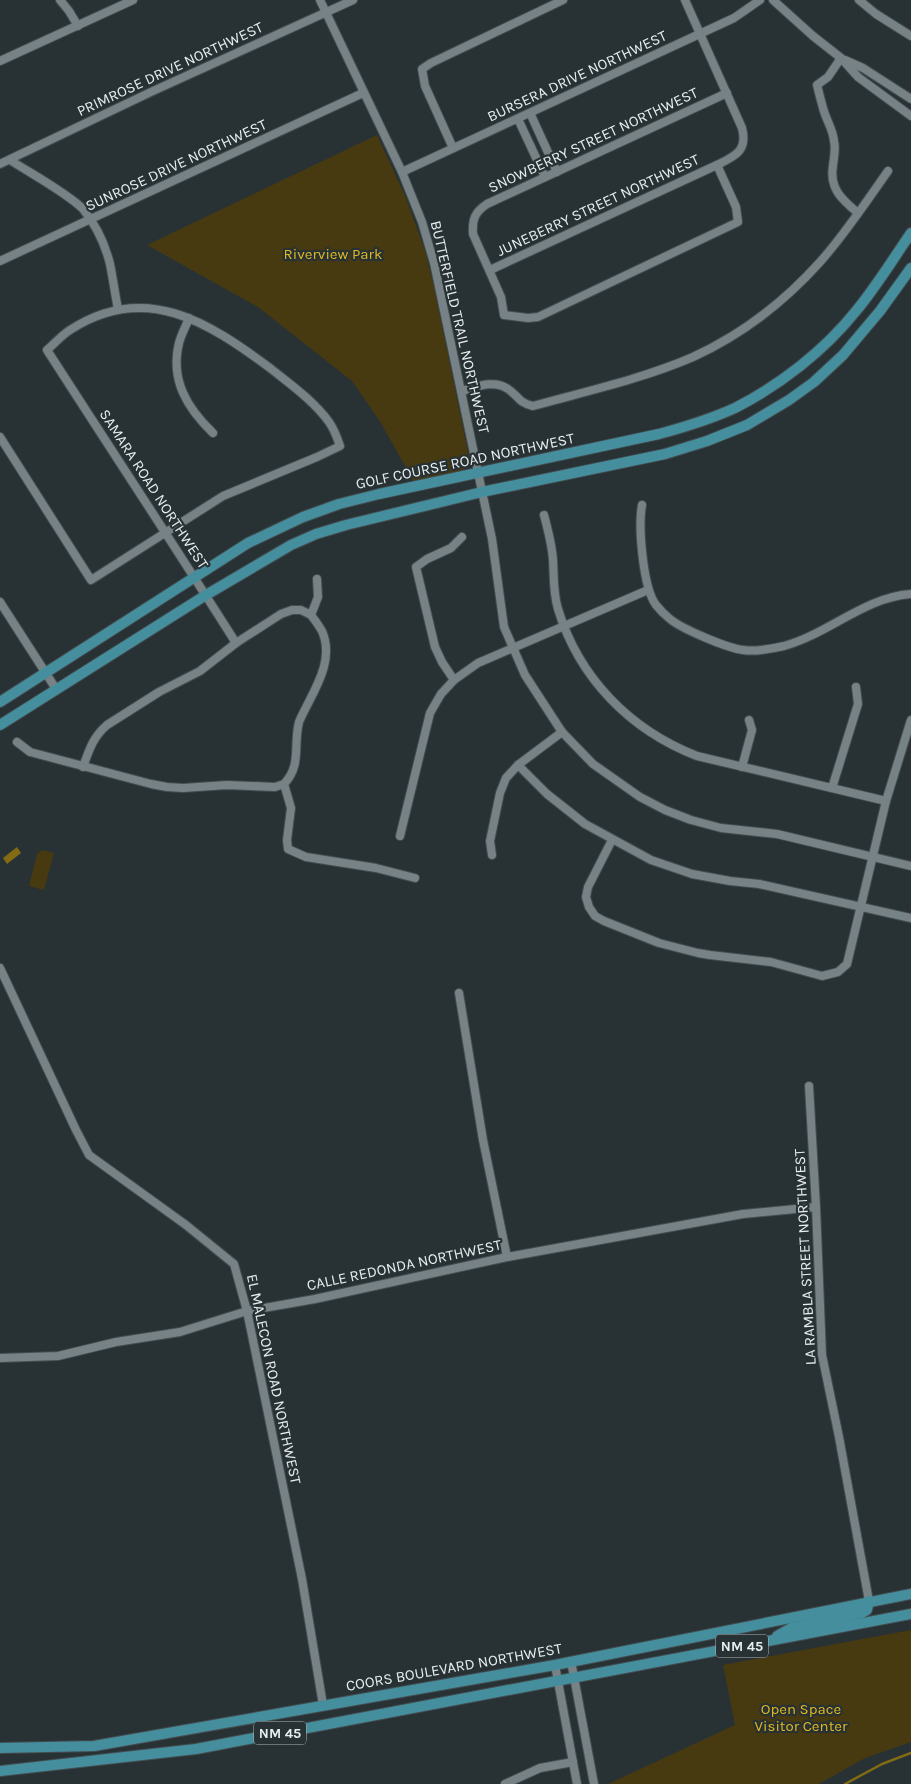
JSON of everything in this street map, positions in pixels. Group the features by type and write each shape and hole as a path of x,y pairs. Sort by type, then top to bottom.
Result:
{"main road":[{"name":"GOLF COURSE ROAD NORTHWEST","path":"0,702 248,543 303,517 339,504 379,494 659,434 699,422 735,407 773,385 830,340 856,311 911,233"},
{"path":"0,725 206,595 291,545 316,534 482,492 665,454 706,442 747,426 801,391 843,355 880,311 911,268"},
{"name":"COORS BOULEVARD NORTHWEST","path":"0,1748 94,1746 555,1664 911,1594"},
{"path":"770,1641 791,1628 862,1613 866,1610 869,1602"},
{"name":"NM 45","path":"0,1771 196,1749 911,1614"}],"street":[{"path":"60,0 70,11 78,26"},
{"path":"0,60 132,0"},
{"name":"BUTTERFIELD TRAIL NORTHWEST","path":"320,0 402,172 422,222 434,263 462,390 492,539 504,627 525,675 562,732 593,764 640,797 665,810 691,820 742,832 777,834 911,866"},
{"name":"PRIMROSE DRIVE NORTHWEST","path":"0,164 153,91 353,0"},
{"path":"454,148 425,86 422,69 563,0"},
{"path":"685,0 727,93"},
{"name":"BURSERA DRIVE NORTHWEST","path":"402,172 734,18 760,0"},
{"path":"774,0 812,36 841,58 858,77 911,116"},
{"path":"858,0 911,36"},
{"path":"841,58 863,68 911,100"},
{"path":"841,58 828,77 817,85 822,108 833,132 835,144 831,174 833,183 836,192 858,213"},
{"name":"SUNROSE DRIVE NORTHWEST","path":"0,261 363,93"},
{"name":"JUNEBERRY STREET NORTHWEST","path":"490,270 734,156 741,148 745,139 727,93"},
{"name":"SNOWBERRY STREET NORTHWEST","path":"490,270 473,234 472,223 479,209 727,93"},
{"path":"530,113 557,172"},
{"path":"518,119 545,177"},
{"path":"0,437 91,580 223,496 340,446 329,422 288,382 228,339 172,311 155,308 118,309 110,264 102,239 90,220 81,208 68,198 10,160"},
{"path":"490,270 501,297 504,315 528,318 538,317 738,222 736,207 717,165"},
{"path":"462,390 489,384 500,385 509,389 524,404 534,406 625,381 660,370 694,356 738,332 780,301 820,261 888,171"},
{"name":"SAMARA ROAD NORTHWEST","path":"118,309 91,318 68,331 47,350 236,643"},
{"path":"189,318 179,342 177,369 180,386 188,404 212,433"},
{"path":"642,505 640,519 648,590 656,604 670,620 725,646 762,651 786,645 804,639 893,596 911,594"},
{"path":"544,515 553,559 554,589 565,627 584,664 600,687 615,705 636,724 656,737 697,756 886,800"},
{"path":"454,680 435,647 416,567 427,559 451,548 462,537"},
{"path":"311,615 318,597 317,579"},
{"path":"400,836 430,713 440,694 454,680 478,663 648,590"},
{"path":"0,602 56,689"},
{"path":"17,742 30,752 83,767 151,784 167,786 275,786 284,784 295,768 300,722 323,672 326,646 322,631 311,615 301,610 292,610 281,614 236,643 200,671 159,692 100,731 92,741 83,767"},
{"path":"832,788 858,704 856,687"},
{"path":"742,767 752,730 749,720"},
{"path":"612,840 588,887 586,897 589,907 596,916 604,921 659,942 710,956 771,962 822,976 838,972 847,964 886,800 911,720"},
{"path":"492,855 490,842 500,793 506,778 518,765 562,732"},
{"path":"518,765 566,810 585,824 651,860 692,874 759,884 911,918"},
{"path":"284,784 290,808 288,849 306,857 376,868 415,878"},
{"name":"EL MALECON ROAD NORTHWEST","path":"0,968 89,1155 186,1225 234,1264 247,1311 302,1579 323,1705"},
{"path":"459,992 483,1140 507,1258"},
{"name":"LA RAMBLA STREET NORTHWEST","path":"808,1086 816,1207 822,1355 869,1602"},
{"name":"CALLE REDONDA NORTHWEST","path":"0,1358 58,1356 116,1342 180,1332 247,1311 315,1299 507,1258 743,1214 816,1207"},
{"path":"571,1661 594,1784"},
{"path":"555,1664 577,1784"},
{"path":"506,1784 540,1768 573,1762"}],"green space":[{"name":"Riverview Park","path":"377,135 406,198 425,251 470,462 469,466 461,472 414,482 381,423 352,381 258,307 147,245"},
{"path":"42,850 54,853 44,890 29,886 37,854"},
{"name":"Open Space Visitor Center","path":"911,1630 911,1742 865,1758 819,1784 608,1784 735,1725 723,1665"}],"shaded area":[{"path":"17,847 21,853 7,864 3,858"}],"waterway":[{"path":"845,1784 882,1764 911,1753"}]}
